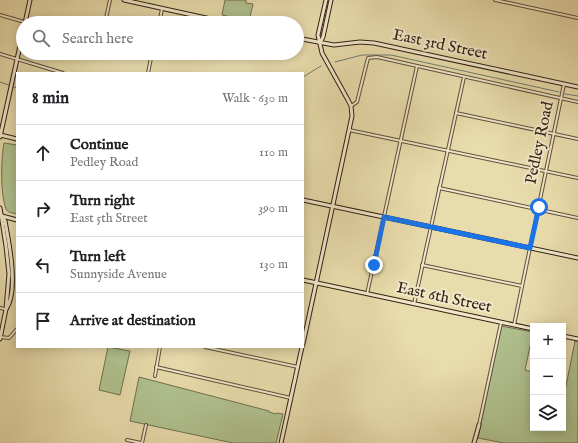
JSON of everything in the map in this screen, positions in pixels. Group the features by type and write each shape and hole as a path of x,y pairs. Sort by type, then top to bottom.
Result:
{"street":[{"path":"27,16 30,0"},
{"path":"107,16 110,0"},
{"path":"124,0 197,16"},
{"path":"304,339 352,116 351,106 323,56 318,35 326,0"},
{"path":"320,43 323,37 331,0"},
{"path":"495,0 578,18"},
{"path":"160,16 162,8"},
{"path":"0,15 16,20"},
{"name":"East 3rd Street","path":"304,40 334,45 360,42 374,43 578,86"},
{"path":"0,54 16,60"},
{"path":"351,106 357,102 368,58 377,58 417,66 578,102"},
{"path":"16,138 0,136 17,60 59,72"},
{"path":"148,72 151,60"},
{"path":"367,294 417,66"},
{"path":"414,304 464,76"},
{"name":"Pedley Road","path":"514,325 564,84"},
{"path":"456,113 578,139"},
{"path":"349,130 578,178"},
{"path":"439,188 578,218"},
{"path":"304,200 578,258"},
{"path":"0,208 9,274 6,309 0,338 9,338 16,330"},
{"path":"1,216 16,220"},
{"path":"422,265 522,286"},
{"name":"East 6th Street","path":"304,280 530,328"},
{"path":"0,308 6,309"},
{"path":"474,443 501,322"},
{"path":"566,337 578,339"},
{"path":"155,376 160,348"},
{"path":"210,348 298,367"},
{"path":"282,443 302,348"},
{"path":"156,367 291,398"},
{"path":"127,440 141,443 146,424"}],"green space":[{"path":"225,0 246,0 246,3 253,4 250,16 222,15"},
{"path":"4,143 16,145 16,214 7,210 4,202 2,158"},
{"path":"501,326 530,331 530,346 525,370 530,371 530,431 566,431 566,386 575,341 578,341 578,443 504,443 478,438"},
{"path":"108,348 130,351 120,395 99,390"},
{"path":"139,377 276,414 283,414 276,443 233,443 130,421"}],"waterway":[{"path":"335,62 362,55 391,55 559,92"},
{"path":"304,76 321,66"},
{"path":"0,82 16,88"},
{"path":"565,94 578,96"}],"route":[{"path":"374,265 384,217 530,248 539,207"}]}
